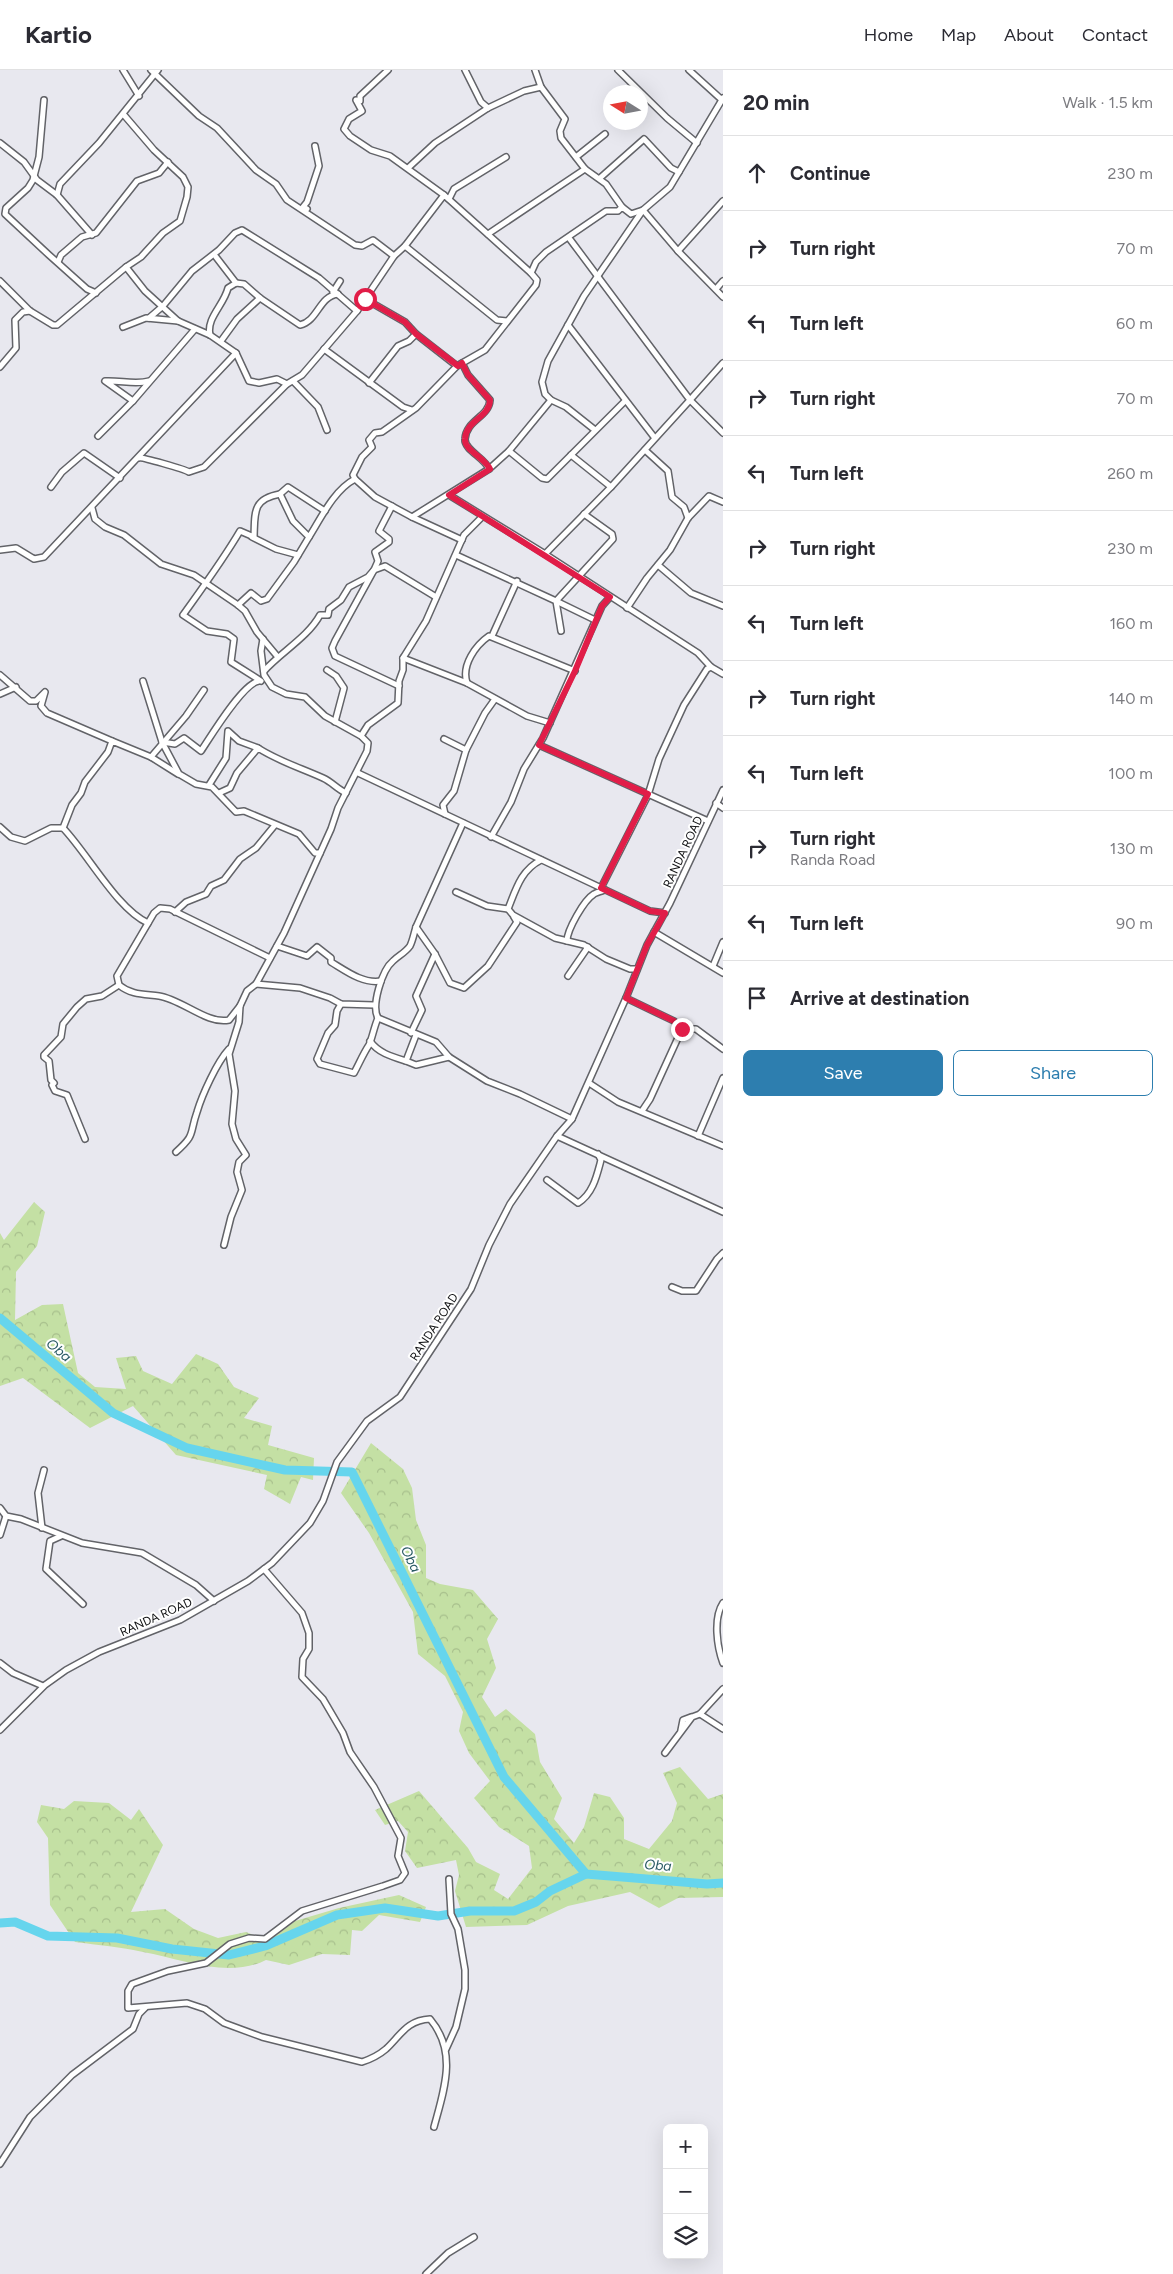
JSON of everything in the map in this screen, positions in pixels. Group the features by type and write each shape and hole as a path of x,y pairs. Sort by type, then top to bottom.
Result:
{"street":[{"path":"123,70 139,96"},
{"path":"388,70 360,96 360,101 356,100 362,111 349,119 344,129 350,136 371,150 390,156 444,195 537,280 536,284 485,350 460,364 412,410 382,432 375,433 369,440 372,447 355,468 353,475 355,479 375,497 412,517 462,540"},
{"path":"465,70 481,102 488,108"},
{"path":"535,70 541,88 565,119 559,135 585,168 600,178 614,192 622,206 631,214 643,210"},
{"path":"618,70 667,118 697,143"},
{"path":"595,430 566,407 551,400 542,387 544,373 568,324 598,275 643,210 670,188 723,99 688,70"},
{"path":"56,196 60,184 79,166 124,115 155,71 199,116 217,128 256,170 276,184 287,200 356,245 362,246 373,240 394,256"},
{"path":"408,168 435,142 488,108 524,91 541,88"},
{"path":"44,100 39,157 32,183 6,208 5,214 87,289 96,294"},
{"path":"0,281 30,311 53,325 57,325 126,267 145,254 163,233 176,225 183,215 188,187 183,177 154,150 124,115"},
{"path":"576,157 605,134"},
{"path":"600,178 644,139 671,168 679,172"},
{"path":"0,143 24,162 33,175 56,196 92,235"},
{"path":"315,146 319,166 307,202 303,207 316,214 320,220"},
{"path":"449,199 454,190 506,157"},
{"path":"58,262 61,255 82,237 92,235 137,181 159,173 168,162"},
{"path":"488,234 585,168"},
{"path":"138,458 144,457 158,464 180,468 189,472 204,467 324,349 365,299 394,256 405,246 444,195"},
{"path":"678,251 723,201"},
{"path":"531,273 536,262 546,252 606,211 618,211 622,206"},
{"path":"643,210 678,251 723,297"},
{"path":"123,327 150,318 163,306 188,275 219,250 238,230 242,230 258,242 282,254 320,278 356,310"},
{"path":"569,238 690,400 723,433"},
{"path":"405,246 498,320 507,321"},
{"path":"216,257 236,283"},
{"path":"126,267 145,291 178,321"},
{"path":"210,335 210,323 225,299 228,288 236,283 244,284 260,298 300,325 309,321 325,301 335,293 340,281"},
{"path":"716,289 723,281"},
{"path":"221,341 237,319 260,298"},
{"path":"365,299 405,322 416,334 460,364 490,400 486,411 469,426 465,438 468,447 484,459 490,469"},
{"path":"0,367 16,348 16,320 23,312 30,311"},
{"path":"150,318 178,321 221,341 236,353 249,381 259,383 277,379 287,384"},
{"path":"568,324 654,437"},
{"path":"98,436 133,401 195,329"},
{"path":"369,383 398,346 409,341 416,334"},
{"path":"324,349 403,407 412,410"},
{"path":"1,549 16,548 34,559 40,560 92,508 236,353"},
{"path":"545,554 611,487 645,450 654,437 723,363"},
{"path":"133,401 105,381 119,380 140,384 150,381"},
{"path":"293,381 318,408 327,430"},
{"path":"412,517 490,469 509,451 551,400"},
{"path":"509,451 544,480 626,401"},
{"path":"645,450 668,471 672,497 684,507 688,518"},
{"path":"51,487 62,472 84,453 120,478"},
{"path":"571,456 611,487"},
{"path":"238,605 251,593 264,602 298,555 325,511 347,483 355,479"},
{"path":"240,531 254,537 255,510 258,504 270,496 280,494 288,488 325,511"},
{"path":"280,494 293,521 309,537"},
{"path":"449,495 698,652 712,667 723,674"},
{"path":"627,608 670,550 688,518 709,496 723,502"},
{"path":"392,506 379,531 389,542 375,552 378,561 374,570 332,648 335,656 399,686"},
{"path":"92,508 93,514 100,523 124,534 161,564 185,570 238,605 245,611 263,640 277,656"},
{"path":"561,631 556,601 613,536 584,514"},
{"path":"361,736 368,725 398,703 403,658 426,621 462,540 482,517"},
{"path":"240,531 276,549 298,555"},
{"path":"240,531 229,551 217,564 183,615 207,631 227,634 234,638 231,662 277,690 306,697 320,712 361,736 366,740 368,746 358,773 346,793 277,946 256,984 247,992 240,1006 229,1020 218,1021 159,996 146,996 125,990 119,985 117,976 148,923 160,908 175,912 270,958"},
{"path":"456,555 517,581 595,620"},
{"path":"658,565 691,593 723,606"},
{"path":"264,671 277,656 311,629 320,615 328,615 329,609 340,600 349,587 368,576 374,570 385,566 436,597"},
{"path":"492,636 517,581"},
{"path":"491,837 494,828 511,802 524,769 539,745 575,671 595,620 602,606 610,597"},
{"path":"467,683 465,679 472,652 487,637 492,636 575,671"},
{"path":"263,640 261,650 264,671 263,681"},
{"path":"403,658 467,683 527,716 550,723"},
{"path":"567,942 568,930 587,900 603,889 648,794 659,759 684,705 707,669 712,667"},
{"path":"326,670 336,676 344,688 335,722"},
{"path":"0,675 30,701 36,701 45,692 41,706 47,713 151,757 196,784 209,784 234,810 244,811 275,826 299,834 315,853 320,853"},
{"path":"143,681 162,742 179,774"},
{"path":"162,742 175,744 184,738 201,751 226,712 252,684 263,681"},
{"path":"0,694 16,688"},
{"path":"151,757 186,716 204,690"},
{"path":"446,814 443,805 454,791 466,750 485,713 495,699"},
{"path":"209,784 226,758 228,731 238,741 258,748 325,779 346,793"},
{"path":"444,739 466,750"},
{"path":"64,828 72,805 81,793 85,782 108,752 112,741"},
{"path":"539,745 708,820"},
{"path":"219,793 230,788 237,773 258,748"},
{"path":"358,773 650,911 665,913"},
{"name":"RANDA ROAD","path":"0,1730 43,1686 91,1656 180,1620 264,1569 310,1522 323,1501 337,1462 363,1426 400,1397 471,1289 489,1245 510,1204 557,1136 572,1120 637,969 723,790"},
{"path":"716,804 723,808"},
{"path":"341,1004 337,1011 335,1025 328,1033 317,1059 320,1064 354,1073 370,1041 373,1027 378,1018 374,1006 381,981 392,961 401,956 411,944 416,927 463,823"},
{"path":"175,912 186,902 206,894 211,886 224,880 240,859 256,848 275,826"},
{"path":"0,828 11,837 24,841 52,828 64,828"},
{"path":"64,828 113,892 137,918 148,923"},
{"path":"508,909 516,888 529,866 541,860"},
{"path":"416,927 435,954 450,983 464,988 488,966 517,922 508,909 487,906 456,892"},
{"path":"513,915 555,938 588,947 606,959 630,969 637,969"},
{"path":"654,932 723,973"},
{"path":"713,966 723,942"},
{"path":"277,946 307,956 317,948 331,958 331,962 367,982 381,981"},
{"path":"568,976 588,947"},
{"path":"406,1061 422,1010 416,996 435,954"},
{"path":"256,984 300,988 330,998 341,1004 374,1006"},
{"path":"85,1139 67,1096 56,1091 52,1085 54,1083 49,1061 44,1057 44,1054 61,1037 63,1024 77,1006 86,999 102,996 119,985"},
{"path":"626,998 674,1021 682,1029 696,1029 723,1049"},
{"path":"176,1152 187,1142 194,1131 200,1104 230,1049 238,1022 240,1006"},
{"path":"378,1018 436,1042 449,1057 494,1085 520,1094 572,1120"},
{"path":"642,1111 650,1099 682,1029"},
{"path":"370,1041 374,1047 387,1055 416,1064 449,1057"},
{"path":"224,1245 231,1217 242,1190 237,1172 239,1162 246,1155 232,1131 236,1091 230,1049"},
{"path":"698,1136 723,1078"},
{"path":"589,1084 612,1099 723,1146"},
{"path":"557,1136 722,1212 723,1218"},
{"path":"547,1180 578,1203 585,1199 596,1180 601,1160 598,1154"},
{"path":"672,1287 682,1291 696,1291 723,1253"},
{"path":"42,1528 38,1493 44,1470"},
{"path":"0,1508 6,1516 21,1518 82,1543 142,1553 196,1585 214,1601"},
{"path":"0,1536 6,1516"},
{"path":"62,1536 50,1541 48,1545 46,1570 83,1604"},
{"path":"264,1569 302,1613 310,1633 309,1649 303,1659 302,1677 326,1705 343,1733 350,1752 374,1787 386,1809 401,1838 398,1856 405,1873 400,1880 302,1912 265,1939 249,1938 230,1944 206,1963 168,1971 132,1984 128,1991 128,2008 188,2004 205,2009 224,2024 262,2037 362,2062 385,2050 402,2030 423,2020 430,2019 443,2039 446,2077 442,2102 434,2127"},
{"path":"723,1604 717,1616 717,1646 723,1663"},
{"path":"0,1662 13,1673 43,1686"},
{"path":"665,1753 681,1730 683,1720 700,1714 723,1689"},
{"path":"700,1714 723,1729"},
{"path":"0,1722 8,1723"},
{"path":"445,2052 456,2027 465,1989 465,1970 458,1929 451,1914 449,1879"},
{"path":"0,2164 30,2117 72,2075 133,2029 139,2014 145,2008"},
{"path":"426,2274 448,2253 474,2237"}],"green space":[{"path":"34,1202 45,1212 37,1246 16,1272 15,1320 42,1305 63,1304 78,1373 95,1387 126,1389 116,1358 136,1356 143,1371 172,1384 196,1354 218,1364 234,1387 259,1398 244,1418 272,1426 268,1445 314,1458 313,1480 301,1477 290,1504 264,1489 267,1475 176,1455 133,1406 90,1428 23,1378 0,1386 0,1233 4,1240"},
{"path":"371,1443 403,1469 412,1488 416,1520 426,1545 426,1578 440,1584 473,1590 498,1619 487,1639 496,1668 482,1697 495,1717 506,1709 535,1734 540,1762 562,1798 554,1819 574,1843 584,1827 594,1793 610,1797 624,1818 624,1839 649,1849 672,1821 677,1803 663,1773 680,1767 708,1799 723,1794 723,1897 678,1898 659,1908 630,1892 568,1906 527,1925 466,1927 455,1891 459,1875 456,1860 417,1868 405,1851 408,1832 398,1821 385,1825 375,1810 419,1791 468,1848 476,1862 500,1874 494,1890 508,1899 532,1868 529,1846 499,1827 474,1798 490,1781 469,1753 459,1731 463,1712 445,1676 418,1654 413,1612 369,1533 341,1493"},
{"path":"74,1801 109,1803 131,1820 139,1809 163,1845 131,1912 165,1909 194,1929 218,1938 246,1932 269,1941 295,1921 339,1908 399,1895 426,1907 420,1922 379,1915 362,1931 352,1930 350,1955 322,1954 289,1965 266,1960 236,1968 221,1968 126,1949 75,1942 50,1905 48,1838 37,1822 41,1805 64,1809"}],"waterway":[{"name":"Oba","path":"0,1318 113,1413 187,1448 285,1470 352,1472 504,1777 586,1874 707,1884 723,1883"},
{"path":"0,1923 15,1922 48,1936 117,1938 172,1949 229,1955 265,1946 337,1915 385,1908 438,1916 470,1911 514,1911 536,1902 550,1891 586,1874"}],"route":[{"path":"365,299 405,322 416,334 458,366 462,363 468,375 490,400 486,411 469,426 465,438 465,443 468,447 484,459 490,469 449,495 545,554 610,597 602,606 595,620 575,671 539,745 648,794 601,888 650,911 665,913 647,945 626,998 674,1021 682,1029"}]}
